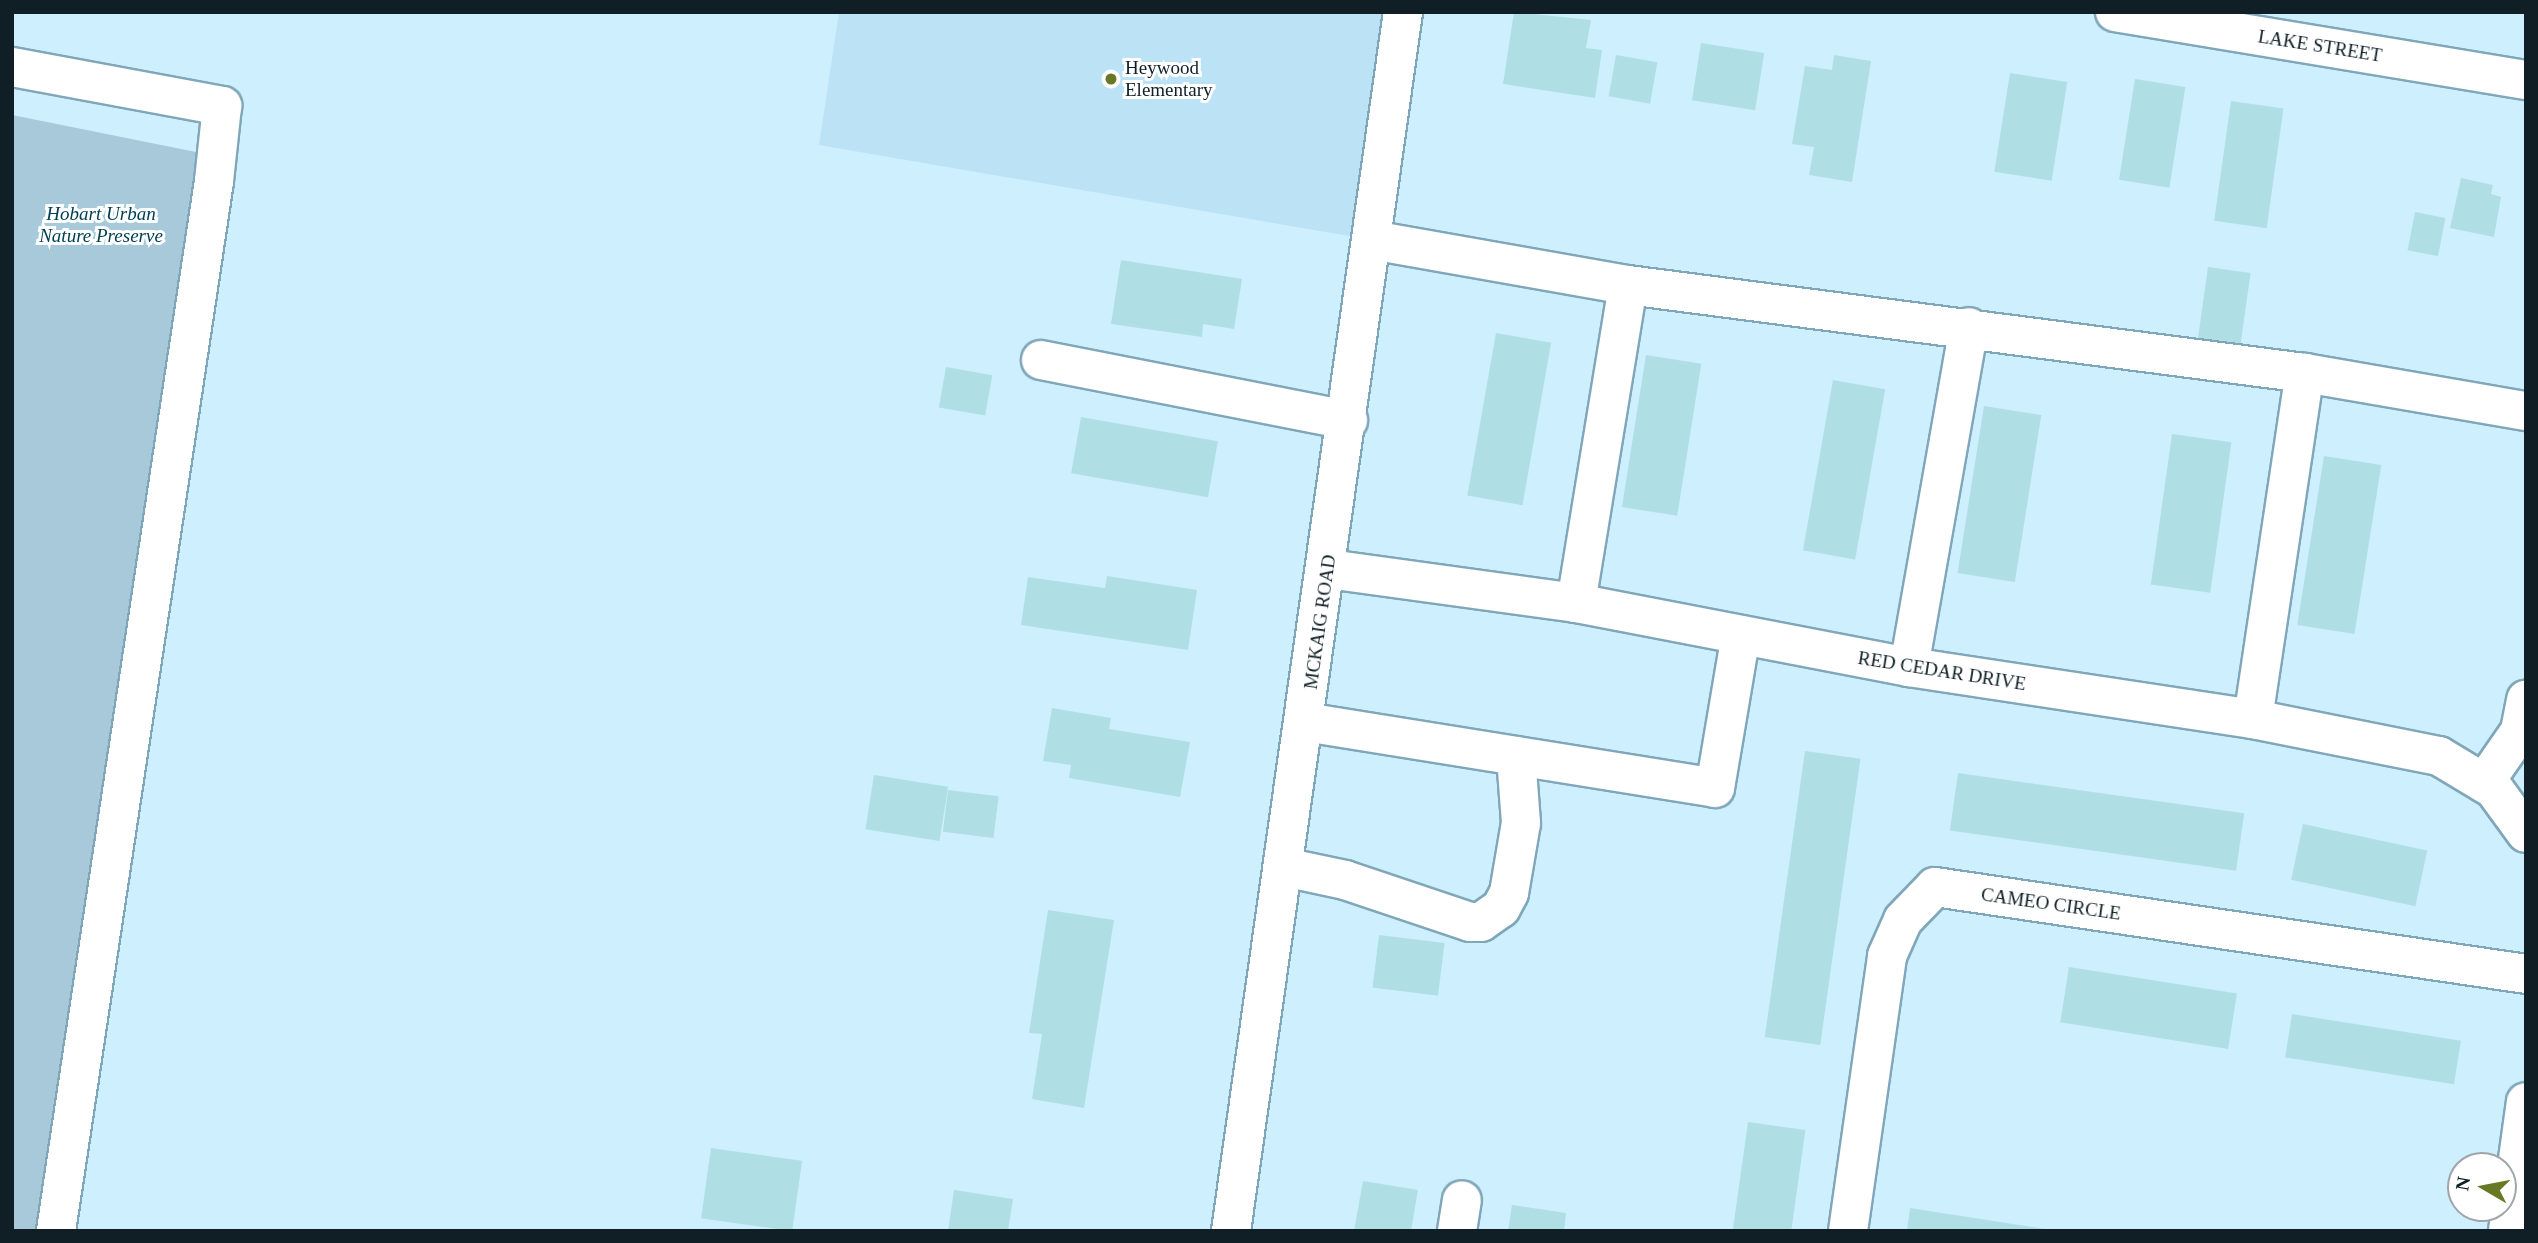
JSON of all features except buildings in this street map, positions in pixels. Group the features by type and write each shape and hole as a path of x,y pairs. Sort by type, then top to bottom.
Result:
{"street":[{"name":"MCKAIG ROAD","path":"1231,1231 1328,569 1403,12"},
{"name":"LAKE STREET","path":"2115,12 2526,80"},
{"path":"12,67 222,106 214,181 56,1231"},
{"path":"1372,240 1628,285 1969,327 2305,373 2526,411"},
{"path":"1576,603 1628,285"},
{"path":"1909,667 1969,327"},
{"path":"1041,360 1348,420"},
{"path":"2253,719 2305,373"},
{"name":"RED CEDAR DRIVE","path":"1328,569 1576,603 1909,667 2253,719 2439,756 2494,789 2526,832"},
{"path":"1305,722 1716,788 1741,635"},
{"path":"2484,783 2520,731 2526,700"},
{"path":"1284,867 1345,880 1469,922 1481,922 1501,908 1509,893 1521,823 1516,756"},
{"name":"CAMEO CIRCLE","path":"1848,1231 1887,956 1903,920 1935,887 2526,974"},
{"path":"2508,1231 2526,1102"}],"shaded area":[{"name":"Heywood Elementary","path":"839,12 1403,12 1372,240 819,145"}],"green space":[{"name":"Hobart Urban Nature Preserve","path":"12,115 201,153 43,1231 12,1231"}],"place":[{"name":"Heywood Elementary","path":"1111,79"}]}
